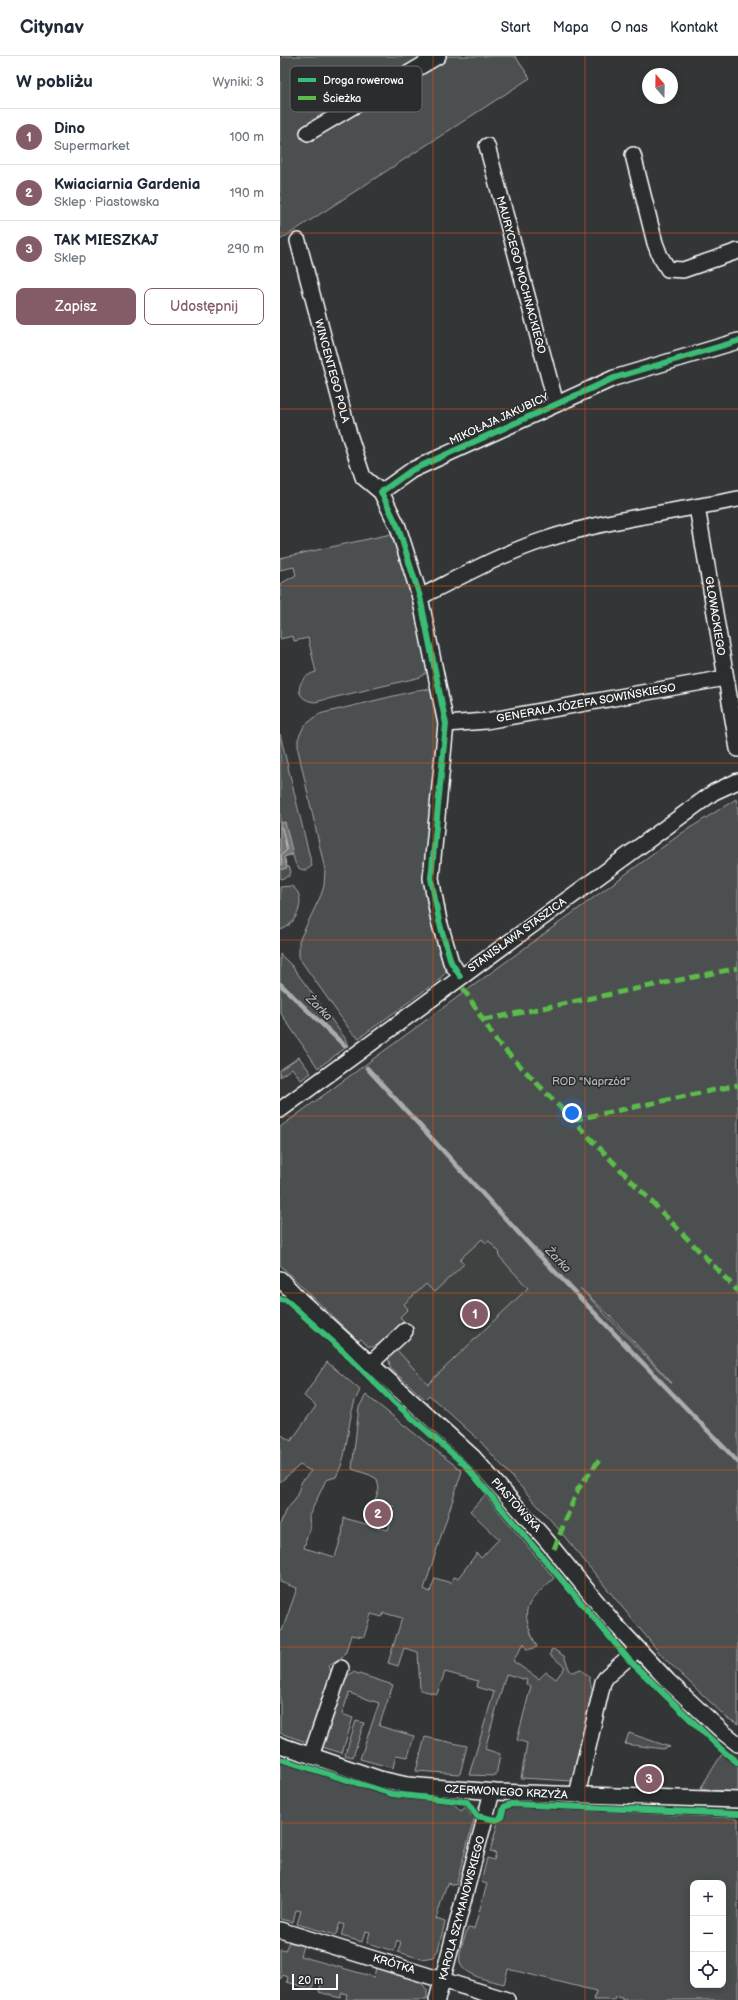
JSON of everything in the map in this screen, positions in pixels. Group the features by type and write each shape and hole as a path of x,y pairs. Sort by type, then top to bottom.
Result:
{"street":[{"path":"421,66 438,56"},
{"path":"308,133 343,112"},
{"name":"MAURYCEGO MOCHNACKIEGO","path":"487,146 556,404"},
{"path":"633,155 655,243 660,256 668,269 682,270 738,251"},
{"name":"WINCENTEGO POLA","path":"298,241 349,434 363,477 380,492"},
{"name":"MIKOŁAJA JAKUBICY","path":"380,492 412,470 614,378 738,341"},
{"path":"380,492 398,527 420,597 446,724 431,878 439,921 451,962 460,976"},
{"path":"420,597 495,560 544,540 590,527 738,500"},
{"name":"GŁOWACKIEGO","path":"697,508 738,749"},
{"name":"GENERAŁA JÓZEFA SOWIŃSKIEGO","path":"446,724 486,721 725,678"},
{"name":"STANISŁAWA STASZICA","path":"280,1110 460,976 714,792 738,781"},
{"name":"PIASTOWSKA","path":"280,1279 300,1300 473,1457 547,1541 614,1623 638,1649 668,1681 738,1744"},
{"path":"370,1364 405,1331"},
{"path":"577,1795 603,1682 607,1676 638,1649"},
{"path":"311,1756 341,1668"},
{"name":"CZERWONEGO KRZYŻA","path":"280,1745 392,1783 461,1791 738,1800"},
{"name":"KAROLA SZYMANOWSKIEGO","path":"437,2000 492,1792"},
{"name":"KRÓTKA","path":"280,1930 507,2000"}],"shaded area":[{"path":"492,1220 551,1282 429,1395 363,1337"}],"green space":[{"path":"284,56 515,56 530,78 280,240 280,59"},
{"path":"396,533 415,598 428,671 421,677 315,702 308,700 300,693 299,688 304,679 316,672 308,638 294,641 293,636 280,639 280,584 296,575 294,567 280,570 280,558"},
{"path":"423,689 429,690 434,694 439,715 433,915 446,972 439,980 359,1038 352,1033 299,958 299,941 321,895 324,886 325,870 298,750 298,739 304,726 319,714"},
{"path":"280,734 312,866 306,870 300,869 295,863 293,855 284,856 287,867 289,867 291,872 289,876 280,879"},
{"name":"ROD \"Naprzód\"","path":"736,799 738,810 738,1724 727,1718 663,1657 555,1525 479,1440 429,1395 425,1399 391,1369 388,1357 396,1349 428,1384 528,1288 498,1255 500,1253 489,1241 486,1243 482,1239 460,1259 464,1264 434,1292 426,1284 404,1304 408,1309 400,1317 404,1321 383,1341 371,1347 361,1339 358,1341 280,1265 280,1127 682,833","holes":["580,1288 609,1315 672,1383"]},
{"path":"291,886 296,890 299,896 299,910 291,923 280,930 280,887"},
{"path":"280,954 292,966 345,1038 348,1046 318,1068 280,1012"},
{"path":"299,1057 311,1073 301,1080 292,1068 280,1077 280,1070"},
{"path":"327,1362 360,1390 352,1411 341,1467 336,1477 326,1480 309,1516 310,1526 304,1548 335,1557 342,1535 344,1518 388,1530 395,1507 375,1500 379,1489 377,1479 352,1469 359,1407 366,1395 462,1471 424,1589 430,1592 435,1578 451,1583 453,1577 458,1578 477,1553 481,1558 499,1539 470,1511 485,1495 554,1578 536,1595 528,1608 528,1624 537,1647 527,1650 524,1643 513,1661 539,1679 546,1672 556,1679 565,1667 550,1655 551,1650 553,1649 564,1656 570,1671 574,1672 580,1669 589,1677 593,1693 572,1781 521,1778 527,1743 517,1740 531,1686 526,1684 527,1680 506,1674 485,1749 500,1754 496,1776 469,1775 494,1692 477,1687 478,1681 445,1672 437,1694 420,1690 418,1652 404,1648 398,1666 388,1663 402,1618 384,1613 382,1617 371,1614 364,1637 351,1635 345,1655 329,1665 332,1676 309,1743 280,1733 280,1630 282,1631 297,1588 280,1582 280,1525 285,1511 295,1500 302,1481 311,1471 300,1465 280,1482 280,1434 291,1441 316,1406 304,1396"},
{"path":"353,1672 393,1685 379,1726 414,1736 408,1757 396,1755 393,1768 360,1759 379,1703 349,1693 342,1714 353,1718 342,1753 322,1747 343,1679"},
{"path":"356,1721 364,1723 353,1757 345,1755"},
{"path":"629,1733 670,1747 663,1749 625,1744"},
{"path":"425,1737 467,1746 460,1774 416,1771"},
{"path":"722,1754 738,1767 738,1792 700,1789"},
{"path":"280,1762 398,1798 454,1804 461,1811 466,1807 471,1815 475,1816 456,1885 447,1883 436,1919 445,1922 438,1950 433,1957 422,1959 398,1952 401,1942 397,1940 394,1951 367,1943 370,1932 365,1931 362,1942 341,1936 344,1925 340,1923 336,1935 297,1924 301,1911 296,1910 293,1922 280,1919"},
{"path":"508,1807 738,1818 738,2000 622,2000 622,1998 615,1997 614,2000 594,2000 596,1991 508,1969 504,1984 478,1977 466,1971 460,1962 461,1949 468,1928 474,1929 487,1884 481,1882 487,1858 494,1860 496,1853 490,1852 498,1822 504,1819 505,1810"},
{"path":"289,1942 303,1946 300,1956 374,1977 376,1967 420,1981 427,1990 427,2000 348,2000 346,1999 347,1994 342,1993 340,1998 319,1992 322,1981 315,1979 312,1989 287,1982 288,1977 283,1975 280,1980 280,1949 285,1950"}],"water":[{"path":"285,822 293,854 284,857 287,868 280,870 280,823"}],"waterway":[{"name":"Żarka","path":"280,984 345,1046"},
{"name":"Żarka","path":"367,1068 538,1254 738,1462"}],"marked path":[{"path":"484,1020 738,968"},
{"path":"463,988 497,1042 738,1291"},
{"path":"573,1120 738,1085"},
{"path":"554,1549 578,1489 600,1459"}],"cycle path":[{"path":"460,976 451,962 439,921 431,878 446,724 420,597 398,527 381,492 412,470 614,378 738,341"},
{"path":"280,1299 286,1300 343,1351 394,1402 465,1465 630,1661 722,1750 738,1763"},
{"path":"280,1759 392,1794 467,1802 477,1816 496,1820 501,1818 504,1807 511,1804 738,1814"}],"place":[{"name":"Dino","path":"475,1314"},
{"name":"Kwiaciarnia Gardenia","path":"378,1514"},
{"name":"TAK MIESZKAJ","path":"649,1779"}]}
